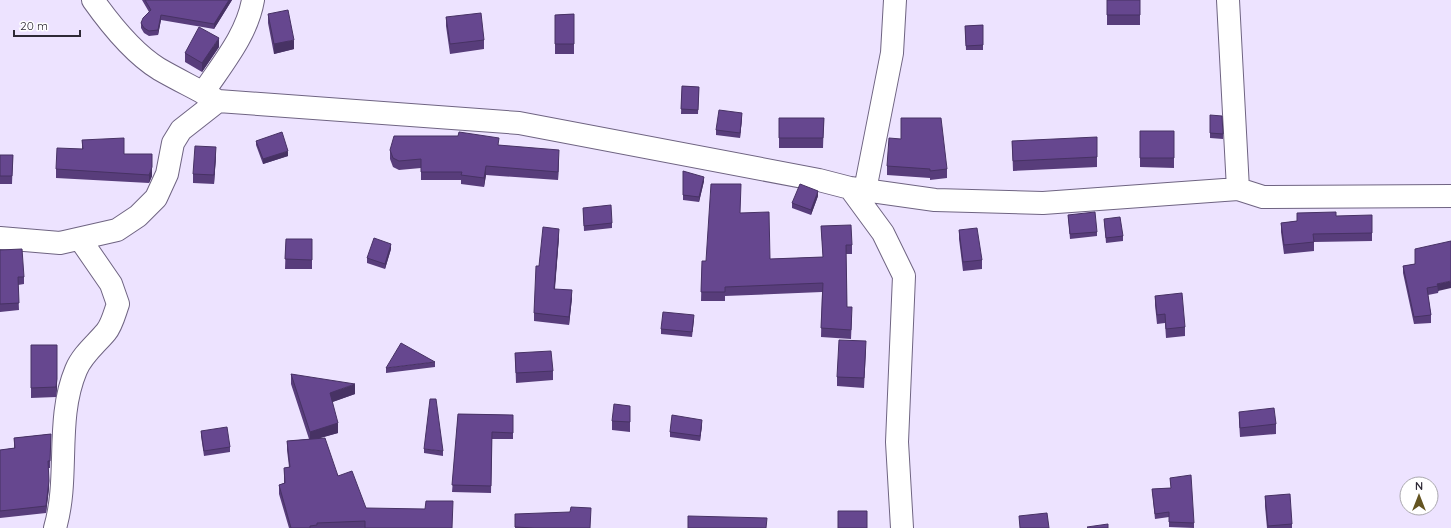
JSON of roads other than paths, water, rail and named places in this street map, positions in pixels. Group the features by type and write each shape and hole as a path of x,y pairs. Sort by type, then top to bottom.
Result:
{"street":[{"path":"93,0 106,19 129,44 158,68 211,97 519,123 819,180 858,189 935,200 1043,203 1238,189 1263,198 1451,196"},
{"path":"0,238 60,243 117,230 138,216 156,198 167,174 173,142 181,130 211,97 244,32 251,14 253,0"},
{"path":"895,0 892,53 858,189 883,233 904,276 897,442 902,528"},
{"path":"1228,0 1238,189"},
{"path":"55,528 58,518 64,458 66,407 76,370 91,348 107,331 118,304 111,284 80,239"}]}
